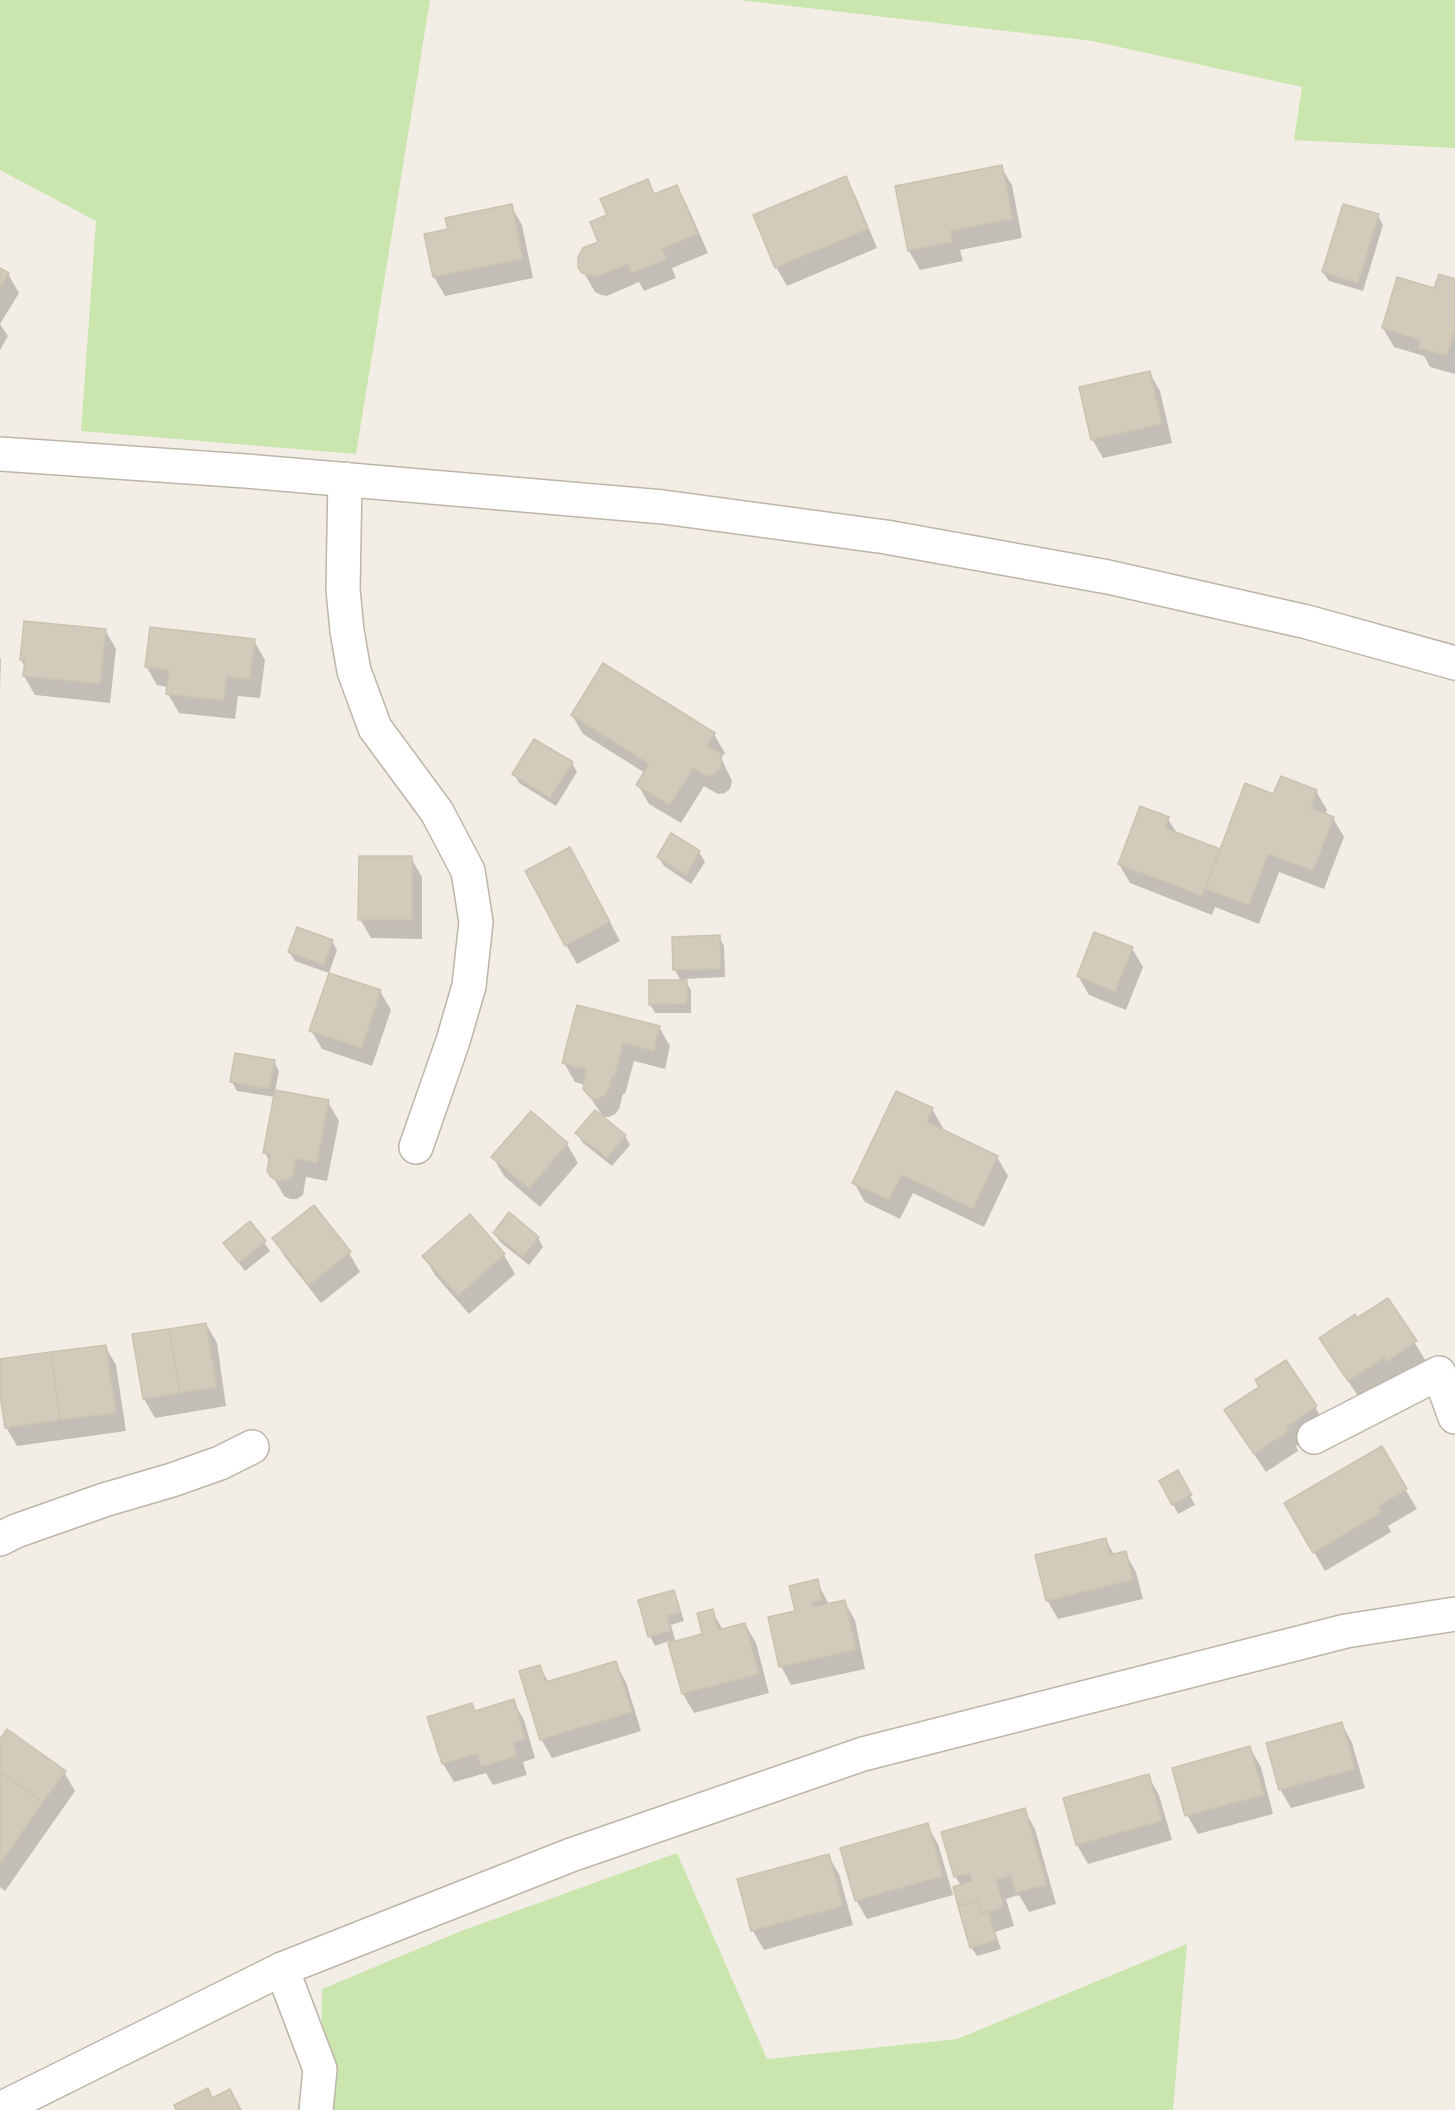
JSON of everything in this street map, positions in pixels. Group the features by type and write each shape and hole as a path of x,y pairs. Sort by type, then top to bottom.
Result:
{"street":[{"path":"0,453 345,479 663,507 886,537 1119,579 1307,622 1455,663"},
{"path":"345,479 343,589 354,671 375,728 437,812 468,871 476,922 469,986 453,1041 416,1147"},
{"path":"1314,1437 1440,1373 1455,1418"},
{"path":"0,1539 16,1531 104,1500 220,1463 252,1447"},
{"path":"0,2109 282,1969 571,1855 863,1754 1346,1631 1455,1614"},
{"path":"282,1969 320,2069 316,2110"}],"green space":[{"path":"0,0 430,0 356,454 81,431 96,221 0,170"},
{"path":"739,0 1455,0 1455,148 1294,140 1302,87 1092,41"},
{"path":"677,1853 767,2059 957,2039 1187,1944 1173,2110 320,2110 322,1989 461,1931"}],"building":[{"path":"1002,165 1013,219 950,231 953,242 908,251 895,186"},
{"path":"846,176 868,229 775,268 753,215"},
{"path":"648,179 654,194 677,185 698,234 662,249 667,259 632,273 628,264 596,277 582,273 578,267 578,257 583,248 598,242 590,222 607,215 600,199"},
{"path":"512,204 523,259 433,277 424,234 448,229 445,218"},
{"path":"1343,204 1379,214 1358,283 1322,272"},
{"path":"0,268 9,273 0,288"},
{"path":"1439,274 1455,279 1455,330 1447,356 1418,348 1420,340 1382,328 1397,277 1434,288"},
{"path":"1150,371 1162,424 1091,440 1079,387"},
{"path":"24,621 106,629 100,684 23,676 25,660 20,660"},
{"path":"150,627 255,639 250,679 227,677 224,701 166,694 169,670 145,667"},
{"path":"603,663 715,733 707,745 720,753 722,761 720,769 714,775 706,776 693,768 670,805 636,785 649,764 571,715"},
{"path":"534,739 573,762 550,798 512,774"},
{"path":"1281,776 1317,790 1311,808 1334,817 1313,871 1268,854 1249,905 1205,889 1245,783 1273,794"},
{"path":"1140,806 1169,817 1165,828 1220,849 1202,896 1118,864"},
{"path":"671,833 700,851 686,875 657,857"},
{"path":"570,847 610,922 565,946 525,871"},
{"path":"359,856 412,856 412,920 358,920"},
{"path":"297,927 333,940 324,965 288,952"},
{"path":"1094,932 1133,947 1115,992 1077,976"},
{"path":"720,935 721,969 673,970 672,937"},
{"path":"329,973 381,990 362,1048 309,1031"},
{"path":"649,980 687,980 687,1004 649,1005"},
{"path":"577,1005 660,1026 654,1051 623,1043 609,1090 598,1099 591,1098 583,1089 586,1069 562,1063"},
{"path":"235,1053 275,1060 269,1089 230,1082"},
{"path":"275,1090 329,1100 317,1163 296,1159 293,1175 286,1181 278,1181 271,1177 267,1171 270,1154 263,1153"},
{"path":"896,1091 933,1108 927,1122 998,1156 973,1209 902,1175 889,1200 852,1183"},
{"path":"595,1110 626,1135 607,1158 575,1133"},
{"path":"531,1111 568,1143 529,1189 491,1157"},
{"path":"314,1205 351,1252 309,1285 272,1238"},
{"path":"509,1212 539,1237 523,1257 493,1233"},
{"path":"470,1214 505,1254 458,1296 422,1256"},
{"path":"250,1221 266,1241 239,1263 223,1243"},
{"path":"1388,1298 1417,1341 1386,1362 1384,1358 1348,1381 1319,1338 1355,1314 1357,1318"},
{"path":"206,1323 217,1387 180,1393 169,1329"},
{"path":"169,1329 180,1393 143,1399 132,1334"},
{"path":"106,1345 116,1413 60,1420 51,1352"},
{"path":"51,1352 60,1420 5,1428 0,1395 0,1359"},
{"path":"1286,1360 1317,1406 1286,1427 1289,1431 1254,1454 1224,1410 1259,1387 1255,1380"},
{"path":"1382,1446 1407,1489 1378,1507 1382,1512 1313,1553 1284,1503"},
{"path":"1178,1470 1192,1495 1172,1505 1159,1481"},
{"path":"1106,1538 1110,1555 1126,1551 1133,1580 1046,1601 1035,1555"},
{"path":"818,1579 822,1600 812,1602 812,1607 845,1600 856,1650 779,1667 768,1617 795,1611 789,1586"},
{"path":"674,1590 680,1612 667,1616 671,1631 648,1637 638,1600"},
{"path":"713,1609 718,1630 745,1623 759,1674 682,1694 668,1643 702,1634 697,1613"},
{"path":"616,1661 632,1712 540,1740 519,1671 540,1665 546,1682"},
{"path":"514,1699 525,1739 513,1743 517,1756 481,1767 477,1754 442,1764 427,1717 472,1703 475,1711"},
{"path":"1342,1722 1355,1769 1279,1790 1266,1743"},
{"path":"7,1729 66,1771 43,1802 0,1772 0,1739"},
{"path":"1250,1746 1264,1795 1185,1816 1172,1768"},
{"path":"0,1772 43,1802 0,1864"},
{"path":"1149,1774 1162,1821 1076,1845 1063,1798"},
{"path":"1025,1808 1047,1885 1016,1893 1011,1875 996,1880 1004,1907 981,1914 978,1901 958,1906 953,1887 972,1881 970,1873 954,1877 941,1832"},
{"path":"928,1823 943,1876 855,1901 840,1848"},
{"path":"829,1854 843,1906 751,1931 737,1879"},
{"path":"978,1901 981,1914 988,1911 997,1940 970,1948 958,1906"},
{"path":"208,2088 212,2098 230,2089 241,2110 176,2110 174,2105"}]}
